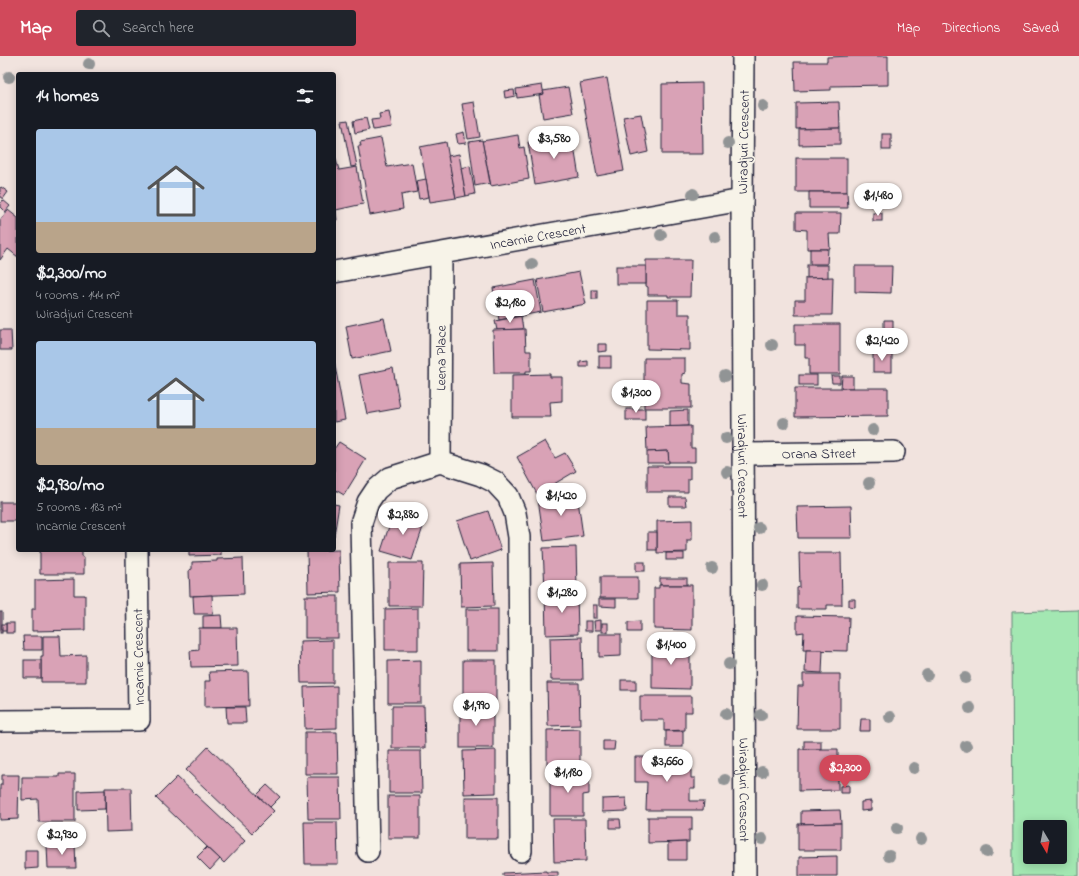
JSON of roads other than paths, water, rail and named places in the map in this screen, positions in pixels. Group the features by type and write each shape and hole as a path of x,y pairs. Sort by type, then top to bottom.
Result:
{"street":[{"name":"Wiradjuri Crescent","path":"743,56 742,200 745,876"},
{"name":"Incarnie Crescent","path":"336,272 742,200"},
{"name":"Leena Place","path":"440,462 441,254"},
{"name":"Orana Street","path":"744,454 894,452"},
{"path":"368,851 361,523 368,502 376,490 390,478 440,462 481,475 495,482 508,496 515,512 519,537 521,851"},
{"name":"Incarnie Crescent","path":"0,721 139,720 137,552"}]}
